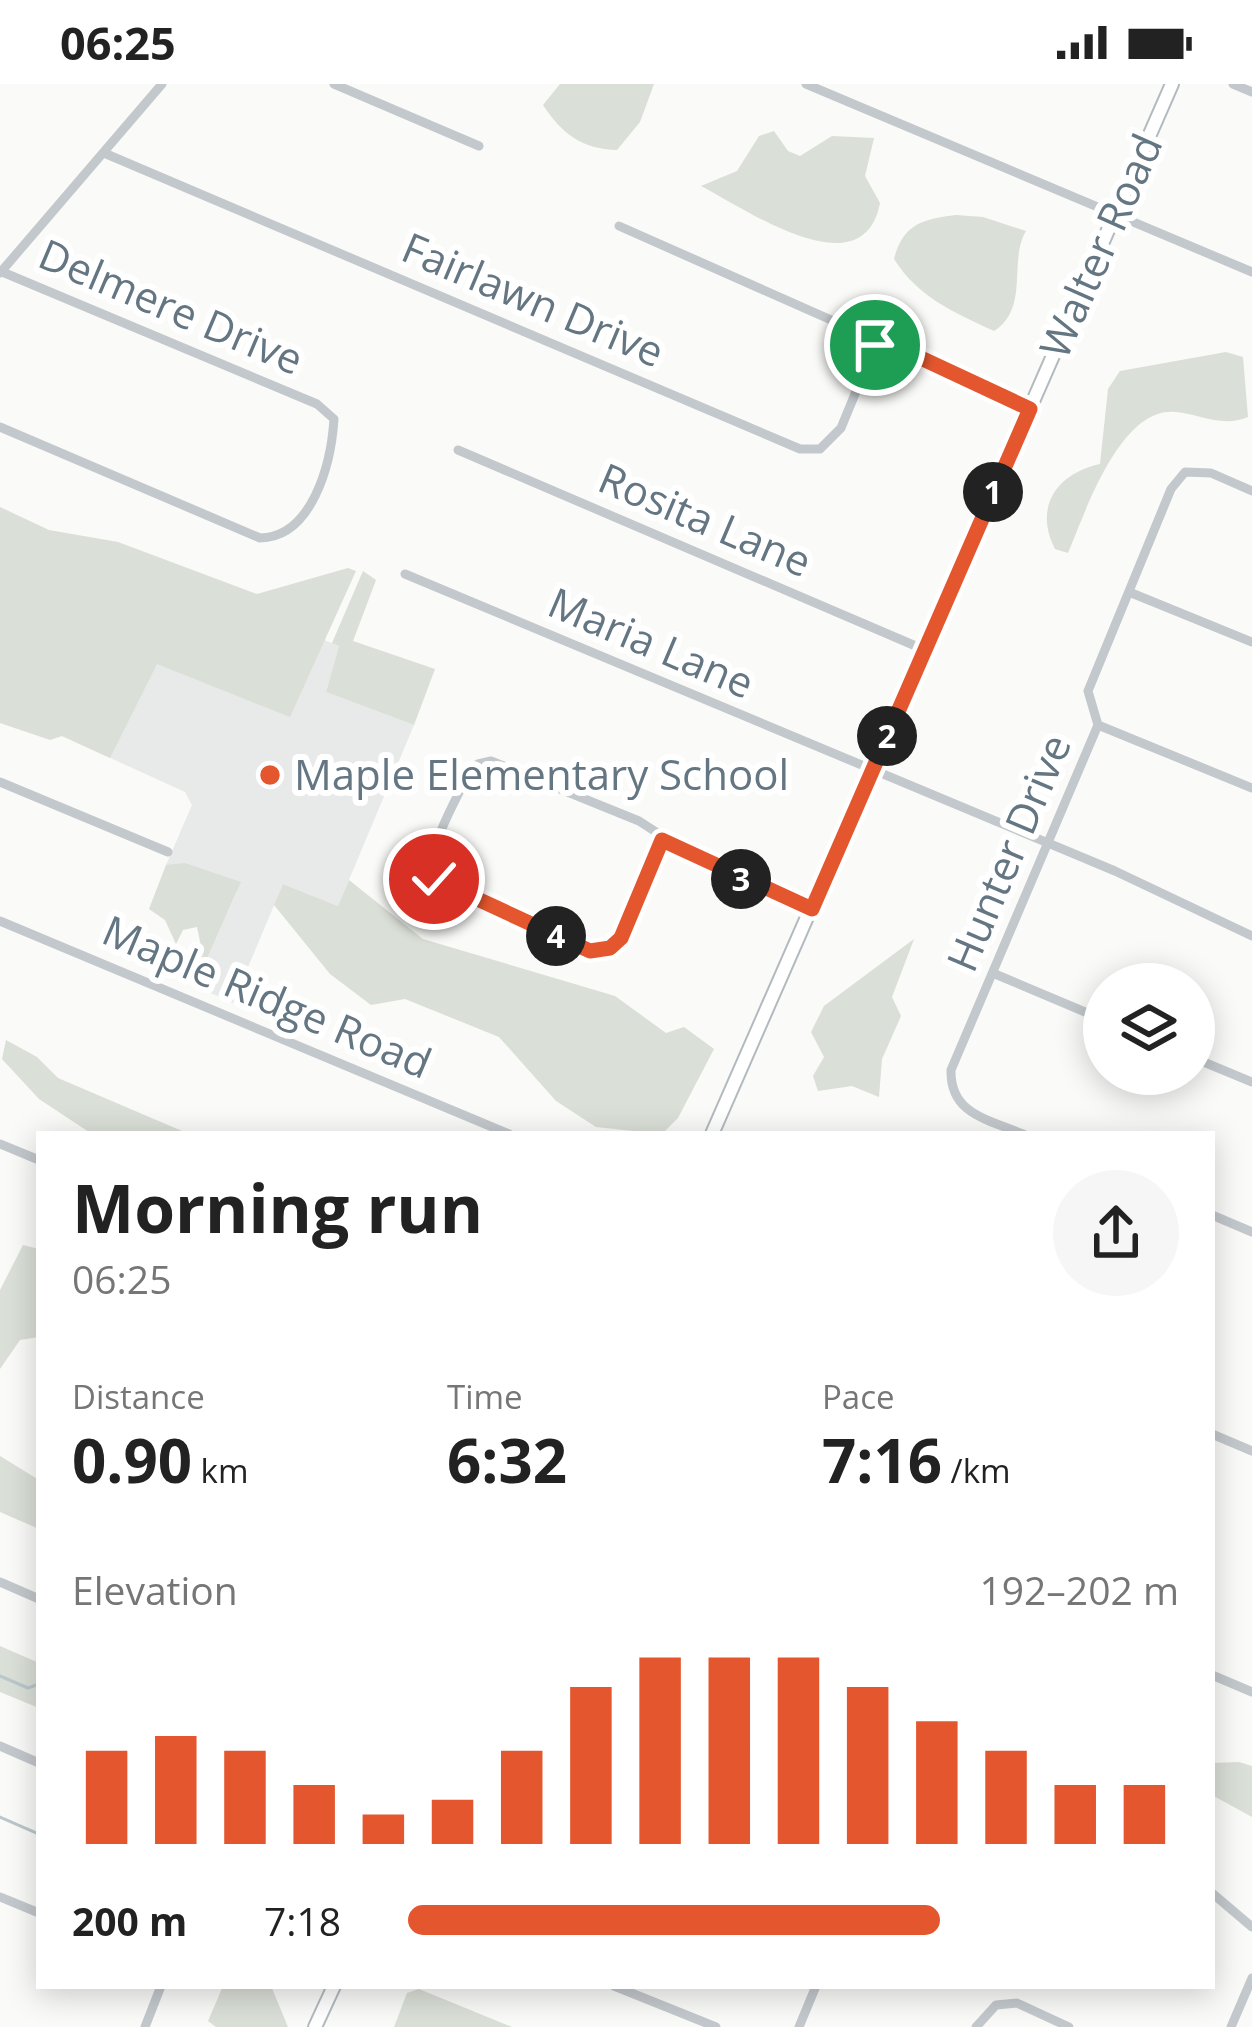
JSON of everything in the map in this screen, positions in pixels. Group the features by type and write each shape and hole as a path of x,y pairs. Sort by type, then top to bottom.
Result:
{"street":[{"path":"0,272 162,84"},
{"path":"334,84 479,146"},
{"path":"806,84 834,90 1252,272"},
{"name":"Walter Road","path":"713,1131 1172,84"},
{"path":"1233,84 1252,92"},
{"name":"Fairlawn Drive","path":"104,154 800,449 820,449 841,428 878,338"},
{"path":"619,226 1030,409"},
{"name":"Delmere Drive","path":"0,272 317,404 334,419 332,445 300,524 284,537 260,538 0,427"},
{"name":"Rosita Lane","path":"458,450 925,650"},
{"name":"Hunter Drive","path":"1016,1131 961,1108 950,1094 951,1070 1098,725 1088,691 1171,489 1185,472 1211,473 1252,491"},
{"name":"Maria Lane","path":"405,574 1048,844 1252,936"},
{"path":"1129,592 1252,642"},
{"path":"1098,725 1252,788"},
{"path":"662,840 621,938 610,948 590,951 443,887 434,879 431,862 468,774 491,761 639,821 662,840 812,909"},
{"path":"0,782 168,852"},
{"name":"Maple Ridge Road","path":"0,921 501,1131"},
{"path":"995,974 1083,1011"},
{"path":"1215,1067 1252,1082"},
{"path":"0,1144 36,1159"},
{"path":"1215,1216 1252,1232"},
{"path":"1215,1435 1252,1451"},
{"path":"0,1582 36,1598"},
{"path":"1215,1677 1252,1692"},
{"path":"0,1746 36,1762"},
{"path":"1215,1896 1252,1927"},
{"path":"0,1897 36,1912"},
{"path":"1232,2027 1252,1978"},
{"path":"160,1989 147,2024 160,2027"},
{"path":"315,2027 333,1989"},
{"path":"621,1989 716,2027"},
{"path":"799,2027 815,1989"},
{"path":"976,2027 996,2006 1017,2003 1069,2027"}],"shaded area":[{"path":"560,84 654,84 640,122 617,150 583,143 558,124 543,105"},
{"path":"774,131 788,151 800,156 832,136 874,138 865,176 880,203 869,229 851,241 828,243 773,225 701,186 737,171 759,136"},
{"path":"956,215 983,217 1026,231 1012,310 994,331 925,293 894,259 903,238 916,225"},
{"path":"1226,352 1243,357 1248,417 1220,421 1175,412 1155,415 1137,426 1107,466 1068,553 1055,549 1048,506 1072,475 1100,464 1108,389 1120,371"},
{"path":"0,507 49,530 118,542 257,594 348,568 356,571 290,717 157,664 110,758 62,736 50,740 0,723"},
{"name":"Maple Elementary School","path":"139,564 339,646 326,692 414,725 338,906 283,884 233,1003 195,986 237,892 166,865 192,805 185,792 62,736"},
{"path":"363,571 376,580 353,641 435,669 414,725 326,692 339,646 332,643"},
{"path":"185,863 241,882 195,986 188,980 201,946 197,927 183,930 176,944 165,920 149,909 166,865"},
{"path":"349,880 423,939 615,996 666,1033 684,1027 714,1049 678,1118 665,1131 596,1127 556,1101 499,1037 405,999 371,1005 330,974 274,905 283,884 338,906"},
{"path":"914,939 892,997 901,1016 882,1059 879,1097 852,1086 818,1091 813,1076 824,1057 811,1032 824,1006"},
{"path":"6,1040 37,1057 58,1078 182,1131 87,1131 39,1099 2,1059"},
{"path":"23,1245 36,1248 36,1337 20,1340 0,1369 0,1290"},
{"path":"0,1456 36,1478 36,1528 0,1512"},
{"path":"0,1646 36,1662 36,1707 0,1692"},
{"path":"1215,1763 1252,1766 1252,1817 1215,1797"},
{"path":"222,1989 272,1989 288,2027 216,2027 208,2021"},
{"path":"419,1989 512,2027 394,2027 407,1993"}],"waterway":[{"path":"0,1676 28,1688 36,1685"},
{"path":"0,1817 36,1833"}],"place":[{"name":"Maple Elementary School","path":"270,775"}],"route":[{"path":"434,879 590,951 610,948 621,938 662,840 707,865 812,909 1030,409 878,338 875,345"}]}
